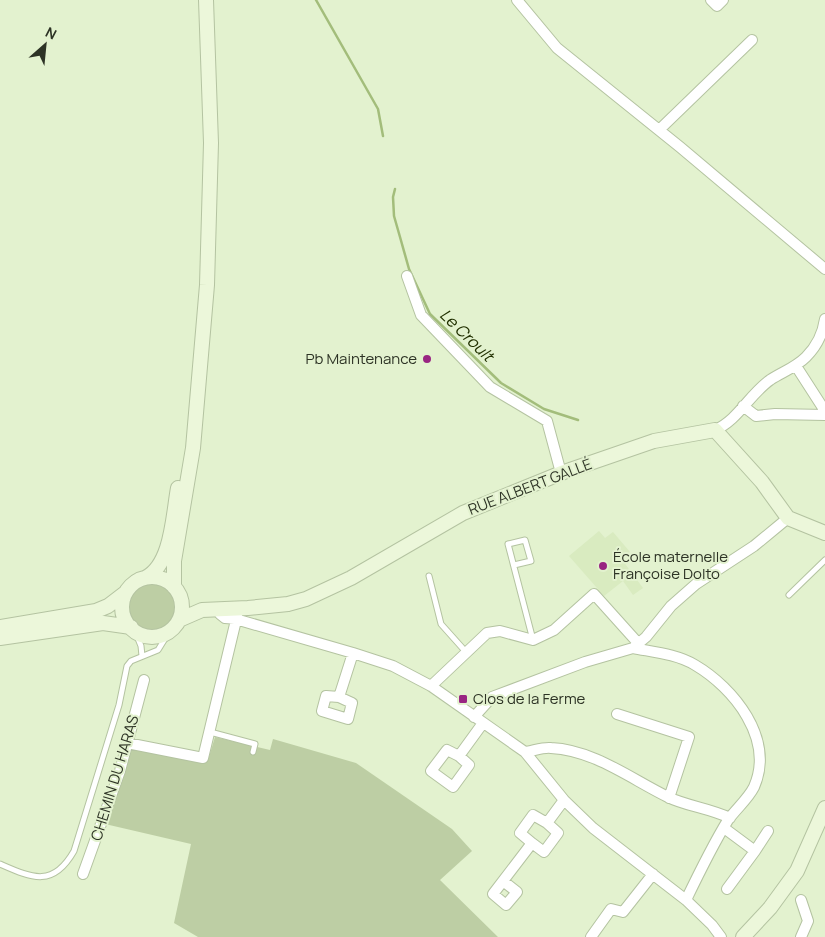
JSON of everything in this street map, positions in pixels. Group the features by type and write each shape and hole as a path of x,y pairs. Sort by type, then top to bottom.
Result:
{"street":[{"path":"175,625 182,603 176,589 174,561 189,478 207,285 211,178 206,0"},
{"path":"516,0 557,48 659,130 825,269"},
{"path":"711,0 717,6 723,0"},
{"path":"659,130 752,40"},
{"path":"407,276 421,315 490,387 547,421 561,473"},
{"name":"RUE ALBERT GALLÉ","path":"202,610 219,610 236,616 306,599 351,578 463,513 561,473 654,441 715,430 726,425 770,380 796,366 817,344 825,319"},
{"path":"796,366 825,411"},
{"path":"133,629 123,611 126,593 130,586 158,568 165,554 195,404"},
{"path":"743,406 756,416 774,414 825,415"},
{"path":"715,430 762,482 788,518 825,533"},
{"path":"459,756 492,697 585,662 635,646 671,606 696,584 754,546 788,518"},
{"path":"145,578 162,578 188,602 202,610"},
{"path":"0,627 96,611 108,606 126,593"},
{"path":"431,686 487,633 500,631 533,640 554,630 594,594 635,646 694,664 720,682 750,718 758,755 757,778 753,789 730,818 702,865 686,900"},
{"path":"0,638 103,624 133,629 151,636 160,636 202,610"},
{"path":"127,743 203,758 236,616 393,666 431,686 525,752 564,800 593,828 686,900 712,925 720,937"},
{"path":"339,697 353,653"},
{"name":"CHEMIN DU HARAS","path":"83,874 106,812 144,680"},
{"path":"617,714 689,737 669,798"},
{"path":"525,752 550,747 585,755 628,774 669,798 712,809 730,818"},
{"path":"547,823 564,800"},
{"path":"743,937 770,908 797,871 825,808"},
{"path":"533,815 547,823 558,833 544,852 520,834 533,815"},
{"path":"724,828 755,851"},
{"path":"726,889 768,831"},
{"path":"503,881 532,843"},
{"path":"590,937 611,909 623,912 653,874"},
{"path":"801,900 808,921 801,937"}],"lane":[{"path":"514,565 532,561 525,540 508,544 533,640"},
{"path":"789,595 825,560"},
{"path":"430,576 441,624 466,652"},
{"path":"0,864 30,878 39,878 49,876 67,862 74,851 116,714 127,666 158,650 175,625"},
{"path":"133,629 145,656"},
{"path":"209,731 255,744 253,752"}],"shaded area":[{"name":"École maternelle Françoise Dolto","path":"599,531 605,538 613,532 630,552 620,557 643,588 633,595 623,581 604,596 569,556"},
{"path":"152,581 170,588 177,606 170,624 152,631 134,624 127,606 134,588"},
{"path":"215,737 270,750 273,739 356,763 452,829 472,851 440,880 498,937 198,937 174,923 191,844 105,824 131,746 208,760"}],"waterway":[{"name":"Le Croult","path":"316,0 378,109 383,136"},
{"name":"Le Croult","path":"395,189 393,197 394,216 409,269 430,314 501,383 544,409 578,420"}],"place":[{"name":"Pb Maintenance","path":"427,359"},
{"name":"École maternelle Françoise Dolto","path":"603,566"},
{"name":"Clos de la Ferme","path":"463,699"}]}
